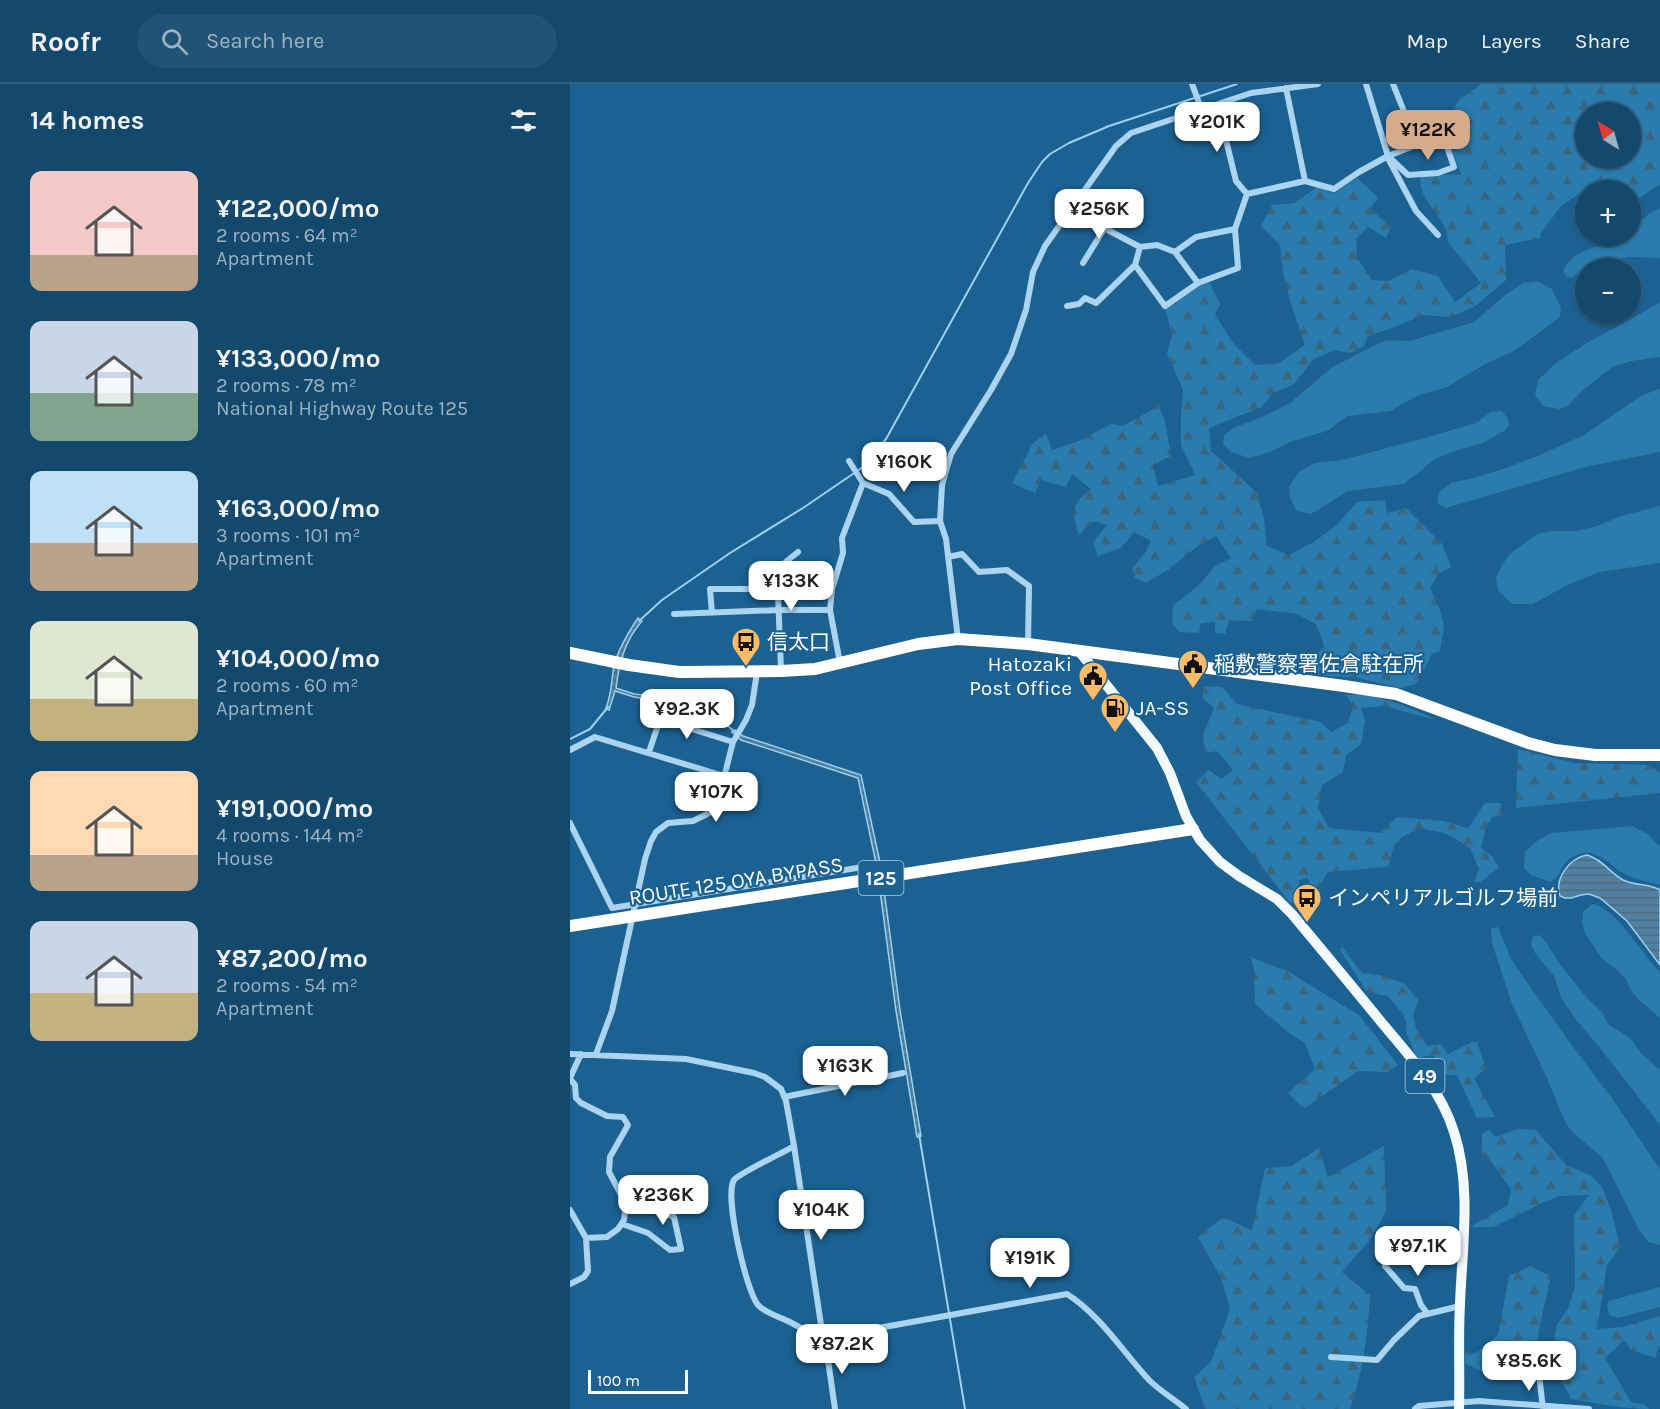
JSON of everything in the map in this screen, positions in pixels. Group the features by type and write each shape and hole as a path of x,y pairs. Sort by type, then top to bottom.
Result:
{"highway":[{"path":"570,653 679,672 757,672 815,669 918,645 958,639 1028,644 1396,694 1528,743 1555,750 1595,755 1659,757"},
{"name":"ROUTE 125 OYA BYPASS","path":"570,926 634,910 1192,829"}],"main road":[{"name":"49","path":"1079,651 1157,748 1170,772 1192,829 1200,840 1220,861 1239,876 1277,898 1292,914 1412,1059 1443,1105 1455,1132 1462,1163 1464,1229 1460,1306 1459,1405"}],"street":[{"path":"958,639 946,539 940,521 942,485 951,454 1011,354 1026,310 1033,272 1045,246 1116,146 1131,133 1199,106 1251,93 1318,84"},
{"path":"1366,84 1388,156 1416,211 1438,236"},
{"path":"1393,84 1407,119"},
{"path":"1192,86 1199,106 1224,132 1236,181 1248,194"},
{"path":"1286,88 1305,181"},
{"path":"1388,156 1408,175 1438,173 1454,168 1446,144"},
{"path":"1248,194 1305,181 1334,189 1388,156 1411,147"},
{"path":"1135,265 1165,306 1198,283 1238,268 1235,229 1248,194"},
{"path":"1070,210 1140,247 1157,245 1175,252 1198,283"},
{"path":"1083,263 1104,229"},
{"path":"1175,252 1196,237 1235,229"},
{"path":"1067,306 1079,304 1085,298 1096,303 1135,265 1140,247"},
{"path":"849,461 863,483 889,494 914,522 940,521"},
{"path":"840,664 830,610 831,589 843,553 842,538 863,483"},
{"path":"781,671 777,569 798,552"},
{"path":"948,557 962,554 979,572 1007,570 1029,586 1028,644"},
{"path":"712,612 710,590 831,589"},
{"path":"674,614 830,610"},
{"path":"596,1054 612,1011 651,841 656,832 668,823 693,821 713,811 718,801 733,742 752,705 757,672"},
{"path":"649,752 660,719 733,742"},
{"path":"570,750 596,737 724,776"},
{"path":"570,823 612,908 634,910 869,866"},
{"path":"570,1054 686,1059 754,1073 765,1077 781,1089 794,1146 835,1409"},
{"path":"581,1054 570,1079 575,1086 576,1098 607,1116 623,1117 628,1125 610,1157 609,1164 609,1172 626,1204 626,1212 618,1228 607,1237 586,1238"},
{"path":"784,1097 903,1073"},
{"path":"794,1146 734,1180 732,1218 752,1295 758,1306 816,1338 824,1346"},
{"path":"621,1224 648,1233 670,1250 681,1249 674,1217 623,1198"},
{"path":"570,1210 586,1238 588,1271 584,1277 570,1284"},
{"path":"1385,1266 1404,1288 1415,1289 1427,1313"},
{"path":"823,1338 1067,1294 1091,1314 1151,1382 1186,1409"},
{"path":"1331,1357 1377,1360 1419,1316 1460,1306"},
{"path":"1539,1374 1543,1407"},
{"path":"1415,1409 1419,1406 1459,1405 1479,1401 1589,1409"}],"green space":[{"path":"1481,84 1660,84 1660,184 1641,197 1641,180 1575,180 1575,197 1561,206 1541,233 1540,238 1505,245 1506,280 1474,307 1450,317 1423,315 1368,336 1364,346 1350,353 1335,350 1314,359 1293,385 1273,393 1262,407 1209,428 1211,451 1257,493 1264,519 1267,546 1289,555 1314,542 1337,525 1357,502 1385,500 1387,513 1406,508 1442,544 1451,567 1439,573 1430,588 1439,607 1444,626 1440,651 1432,654 1416,684 1400,688 1358,678 1304,674 1303,665 1313,661 1324,645 1316,624 1297,614 1257,609 1252,621 1229,620 1225,634 1215,633 1215,622 1201,623 1199,633 1180,632 1172,624 1173,604 1201,583 1215,566 1231,558 1216,536 1199,545 1168,570 1146,583 1135,578 1132,568 1145,553 1151,541 1134,532 1121,548 1098,556 1093,543 1107,525 1093,521 1079,535 1074,509 1079,500 1091,489 1072,474 1066,487 1041,480 1035,493 1012,483 1033,443 1046,434 1052,450 1079,441 1111,424 1123,426 1159,406 1165,421 1171,456 1153,465 1158,486 1195,475 1181,445 1183,390 1167,353 1172,335 1165,308 1182,293 1209,281 1220,304 1215,315 1233,343 1255,365 1279,363 1305,345 1283,273 1280,245 1261,226 1272,205 1294,203 1317,187 1334,193 1357,178 1378,198 1370,209 1391,227 1386,238 1368,227 1356,239 1357,258 1372,280 1388,281 1412,269 1438,276 1455,302 1481,283 1448,242 1443,223 1423,193 1420,177 1461,174 1441,125 1460,99"},
{"path":"1660,208 1660,258 1575,258 1575,276 1571,278 1566,276 1563,271 1571,259 1591,248 1641,246 1641,221"},
{"path":"1538,281 1552,289 1561,308 1560,317 1514,351 1487,363 1447,387 1417,396 1390,411 1348,416 1327,431 1249,458 1231,452 1223,444 1224,436 1233,428 1290,403 1331,368 1371,347 1387,340 1410,341 1474,322 1523,283"},
{"path":"1660,302 1660,357 1631,361 1612,367 1582,391 1569,405 1560,409 1543,406 1535,395 1538,380 1556,363 1590,341 1622,324 1641,324 1641,313"},
{"path":"1660,389 1660,452 1585,467 1446,508 1437,503 1439,493 1451,483 1506,468 1542,454 1584,435 1642,395"},
{"path":"1502,411 1509,425 1504,431 1483,443 1435,459 1404,484 1348,491 1311,514 1297,511 1290,498 1289,487 1299,472 1314,463 1342,460 1421,439 1476,423 1491,412"},
{"path":"1660,506 1660,563 1600,572 1569,584 1533,604 1512,604 1498,591 1496,577 1502,565 1510,554 1537,534 1552,531 1576,531"},
{"path":"1203,686 1222,687 1237,704 1320,722 1331,732 1348,723 1353,705 1346,695 1364,694 1400,704 1440,721 1383,706 1361,708 1365,720 1361,744 1346,755 1343,772 1322,785 1318,808 1329,828 1381,833 1397,817 1443,821 1468,828 1485,803 1501,803 1502,815 1492,817 1486,827 1481,848 1492,856 1499,868 1480,882 1474,882 1479,869 1470,848 1453,837 1419,828 1404,836 1394,845 1388,867 1328,872 1316,892 1307,878 1299,880 1300,901 1290,903 1196,782 1208,770 1222,779 1233,770 1217,751 1205,753 1203,735 1214,707 1203,699"},
{"path":"1518,749 1574,763 1650,765 1660,773 1660,793 1516,808"},
{"path":"1632,826 1648,834 1660,847 1660,885 1629,876 1595,854 1588,853 1571,858 1557,877 1550,882 1531,875 1524,868 1525,852 1538,840 1551,833"},
{"path":"1592,904 1601,907 1619,922 1660,972 1660,1018 1632,992 1626,979 1602,959 1585,933 1582,923 1583,912"},
{"path":"1498,927 1511,959 1660,1169 1660,1245 1648,1242 1638,1228 1603,1158 1571,1131 1564,1120 1512,1004 1492,943 1491,928"},
{"path":"1539,935 1587,998 1603,1013 1608,1024 1630,1038 1641,1053 1660,1070 1660,1125 1561,998 1554,976 1531,946 1532,937"},
{"path":"1342,947 1362,973 1384,976 1405,984 1419,1001 1413,1016 1416,1028 1427,1046 1441,1044 1448,1054 1472,1042 1477,1042 1486,1068 1474,1079 1495,1117 1477,1118 1457,1075 1443,1075 1433,1055 1417,1058 1407,1035 1404,1015 1387,996 1367,992 1340,950"},
{"path":"1251,957 1289,972 1360,1016 1398,1065 1387,1072 1358,1071 1304,1109 1288,1093 1315,1069 1305,1043 1289,1033 1255,1004 1254,969"},
{"path":"1517,1129 1536,1130 1566,1165 1592,1176 1603,1189 1613,1216 1620,1248 1607,1265 1597,1329 1622,1327 1660,1316 1660,1344 1655,1358 1631,1350 1624,1340 1605,1358 1631,1402 1645,1405 1649,1409 1571,1399 1558,1374 1552,1353 1557,1325 1568,1308 1575,1287 1574,1215 1589,1195 1560,1196 1493,1227 1470,1227 1508,1205 1511,1189 1482,1153 1482,1134 1489,1130 1496,1137"},
{"path":"1384,1146 1386,1212 1369,1241 1342,1272 1370,1295 1364,1353 1350,1409 1205,1409 1194,1377 1211,1362 1230,1309 1221,1278 1198,1237 1223,1217 1252,1230 1265,1168 1292,1166 1319,1148 1328,1177"},
{"path":"1530,1266 1551,1276 1539,1329 1532,1381 1523,1382 1501,1370 1486,1374 1465,1363 1465,1352 1476,1353 1498,1335 1509,1276"},
{"path":"1660,1287 1660,1307 1618,1318 1609,1315 1607,1306 1609,1301"}],"shaded area":[{"path":"638,618 642,621 631,636 624,652 616,688 721,716 719,720 615,691 609,710 606,708 616,660"},
{"path":"735,730 743,736 861,775 881,867 900,1010 921,1136 917,1137 896,1011 877,868 858,778 741,740 732,732"},
{"path":"1587,855 1623,880 1660,890 1660,965 1627,921 1600,898 1589,894 1571,898 1560,896 1561,876 1575,860"}],"waterway":[{"path":"639,621 662,600 730,553 803,508 863,467 886,439 1028,183 1050,154 1109,126 1237,84"},
{"path":"570,739 590,729 608,707"},
{"path":"718,717 736,733"},
{"path":"919,1134 965,1409"}],"place":[{"name":"信太口","path":"746,668"},
{"name":"稲敷警察署佐倉駐在所","path":"1193,690"},
{"name":"Hatozaki Post Office","path":"1093,702"},
{"name":"JA-SS","path":"1115,734"},
{"name":"インペリアルゴルフ場前","path":"1307,924"}]}
